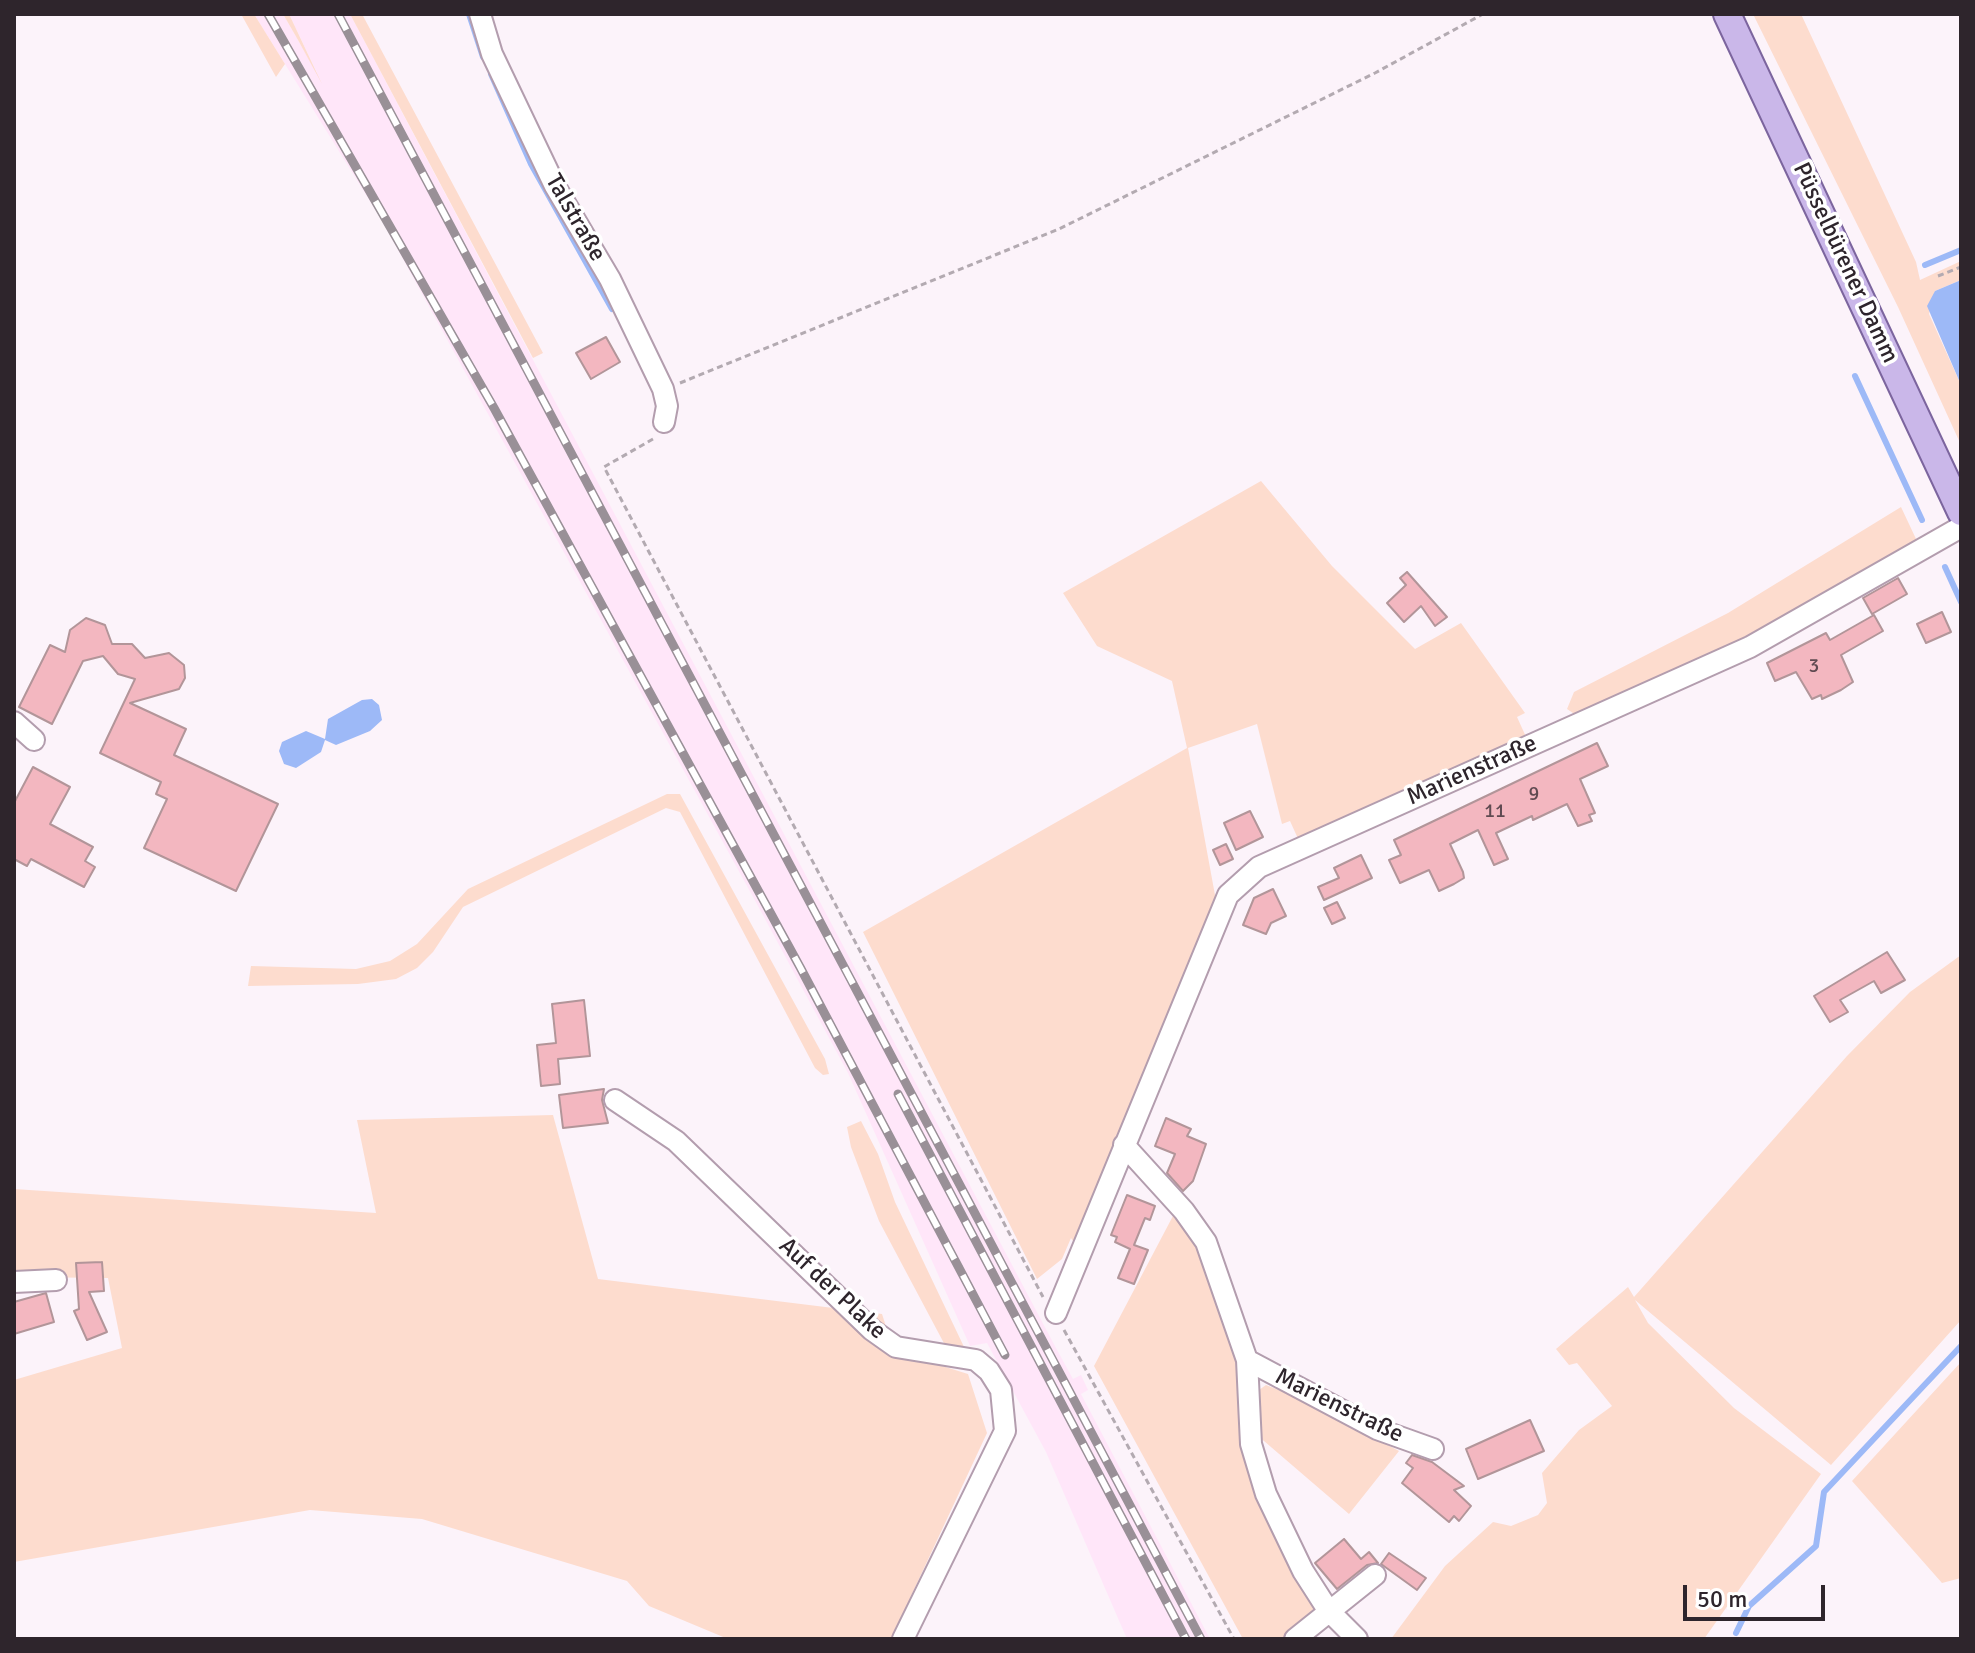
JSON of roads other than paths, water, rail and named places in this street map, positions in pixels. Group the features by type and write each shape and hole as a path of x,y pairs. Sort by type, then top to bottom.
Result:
{"main road":[{"name":"Püsselbürener Damm","path":"1727,14 1961,512"}],"street":[{"name":"Talstraße","path":"480,14 492,54 555,186 610,279 663,389 667,406 664,422"},
{"name":"Marienstraße","path":"1056,1313 1228,895 1259,867 1750,647 1961,527"},
{"path":"14,722 34,740"},
{"name":"Auf der Plake","path":"615,1100 676,1141 872,1330 896,1347 976,1360 989,1371 1001,1390 1005,1431 903,1639"},
{"name":"Marienstraße","path":"1124,1145 1184,1211 1206,1242 1247,1360 1251,1444 1266,1494 1303,1571 1328,1610 1357,1639"},
{"path":"14,1282 56,1280"},
{"name":"Marienstraße","path":"1247,1360 1377,1429 1433,1449"},
{"path":"1295,1639 1375,1575"}],"water":[{"path":"1961,280 1961,385 1927,306 1935,291"},
{"path":"372,699 379,705 382,720 370,731 336,745 325,740 321,752 296,768 284,764 279,751 282,742 306,731 325,739 328,719 362,700"}],"waterway":[{"path":"469,14 483,57"},
{"path":"491,74 531,164 612,309"},
{"path":"1925,265 1961,250"},
{"path":"1855,376 1922,520"},
{"path":"1945,567 1961,602"},
{"path":"1736,1633 1749,1606 1816,1546 1824,1492 1961,1346"}],"railway":[{"path":"268,14 494,408 800,967 1005,1355"},
{"path":"338,14 1201,1639"},
{"path":"898,1094 1186,1639"}]}
